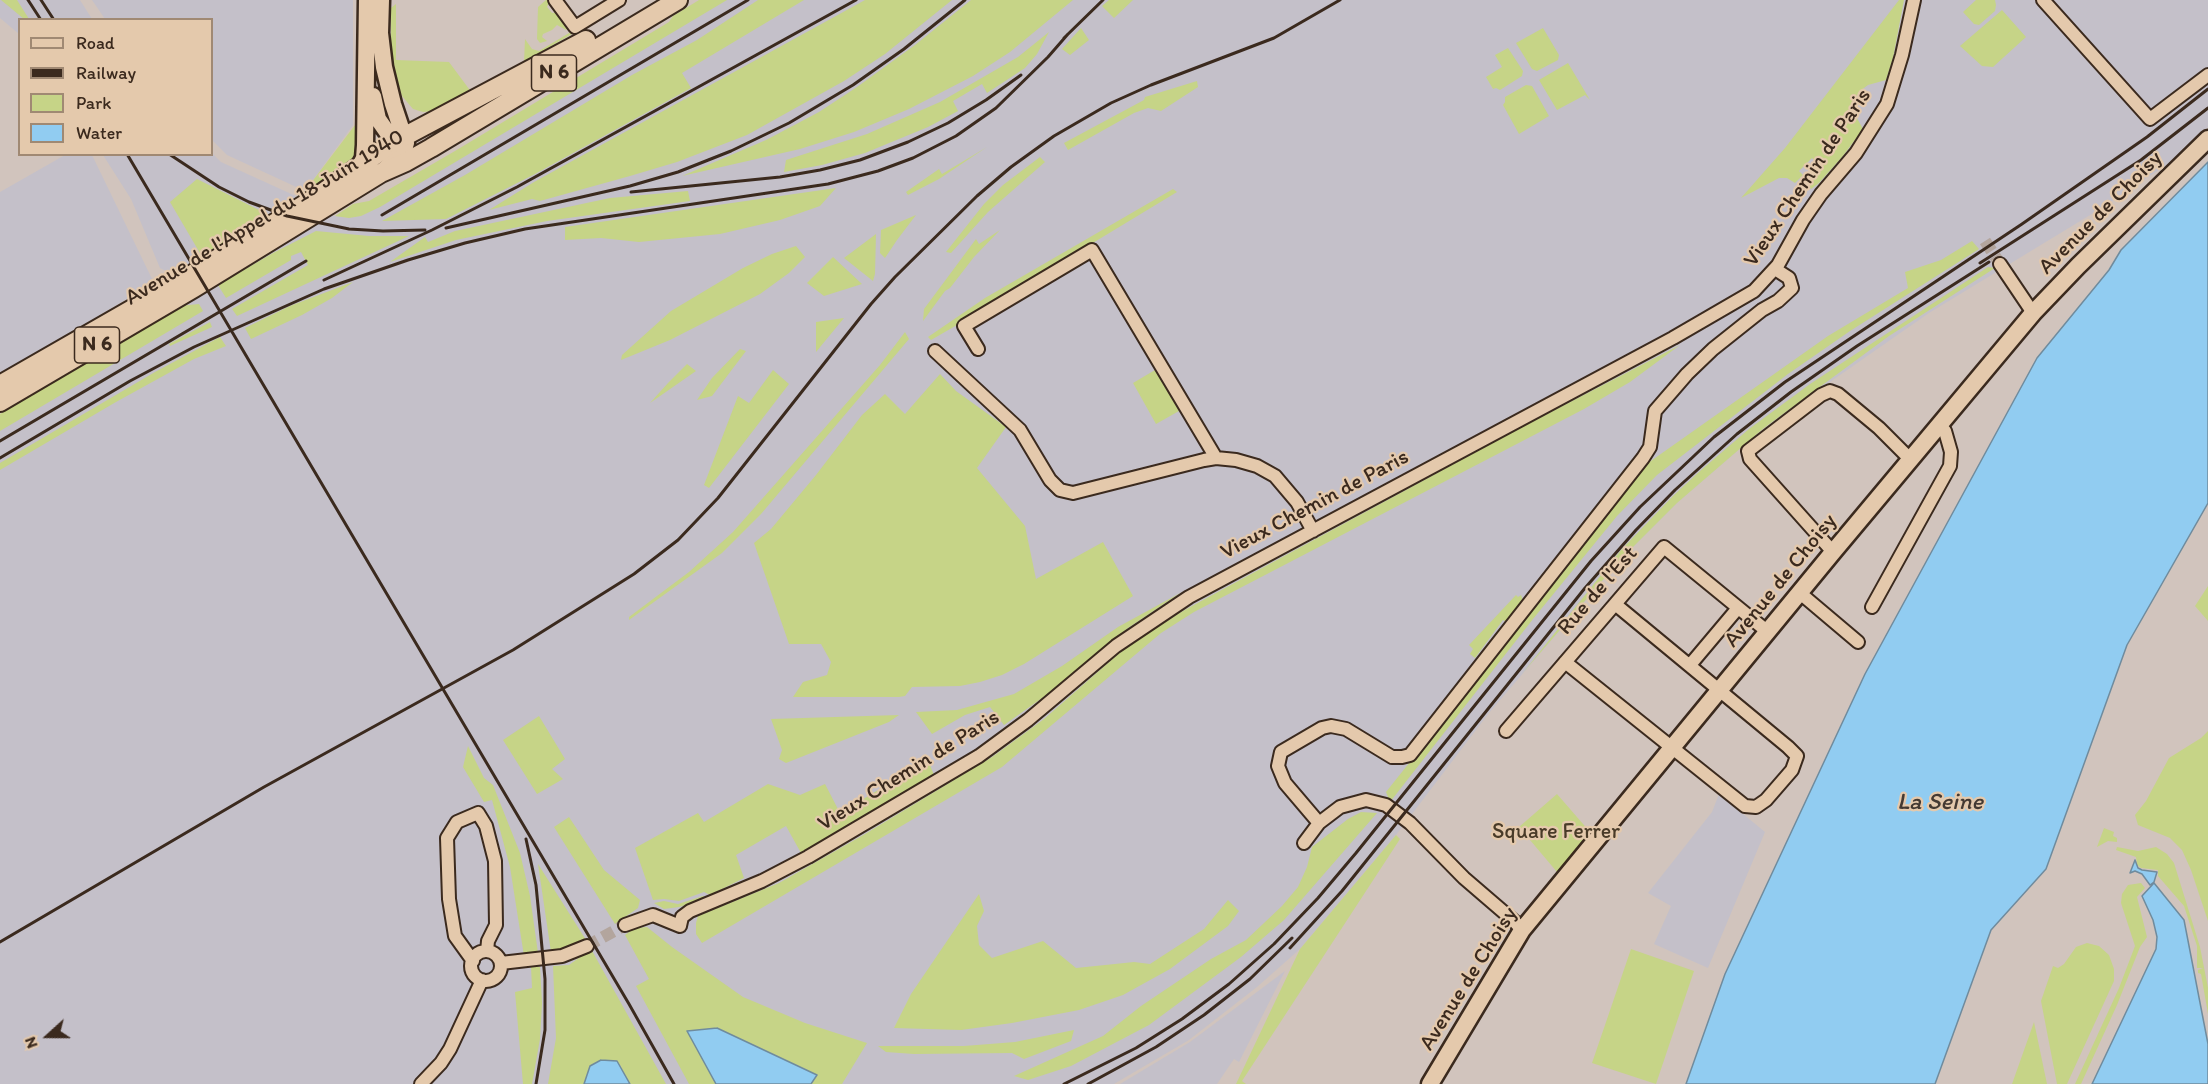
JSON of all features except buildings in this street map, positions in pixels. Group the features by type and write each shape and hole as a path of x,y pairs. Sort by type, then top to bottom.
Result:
{"main road":[{"path":"359,168 365,154 367,0"},
{"path":"381,0 380,33 384,67 393,104 406,139 402,153 381,173"},
{"name":"N 6","path":"0,385 166,290 406,139 655,0"},
{"name":"N 6","path":"431,148 678,0"},
{"path":"367,23 378,119 422,150 431,148"},
{"name":"Avenue de Choisy","path":"1430,1084 1522,930 1721,691 1833,552 2033,313 2208,139"},
{"name":"Avenue de l'Appel du 18 Juin 1940","path":"0,402 194,288 381,173 431,148"}],"street":[{"path":"555,0 575,27 619,0"},
{"name":"Vieux Chemin de Paris","path":"625,925 653,915 680,926 682,917 690,911 762,881 808,857 979,756 1028,720 1116,646 1152,620 1211,585 1725,309 1754,291 1775,269 1803,220 1821,194 1856,153 1887,104 1902,55 1914,0"},
{"path":"2043,0 2150,119 2208,75"},
{"path":"978,350 964,326 1092,250 1216,458"},
{"path":"2000,264 2033,313"},
{"path":"1320,823 1285,783 1278,766 1281,752 1322,728 1331,726 1346,729 1392,757 1410,755 1643,458 1650,447 1655,411 1687,374 1713,349 1762,310 1778,302 1792,288 1789,278 1775,269"},
{"path":"935,351 1014,423 1025,437 1050,480 1065,492 1079,491 1216,458 1247,463 1275,476 1297,502 1313,531"},
{"path":"1833,552 1750,459 1748,451 1821,395 1830,391 1838,394 1879,428 1910,459"},
{"path":"1872,607 1950,466 1951,452 1945,431 1938,426"},
{"name":"Rue de l'Est","path":"1506,731 1664,548 1738,608"},
{"path":"1800,593 1858,642"},
{"path":"1565,662 1745,806 1756,807 1766,800 1792,770 1797,756 1615,604"},
{"path":"1690,665 1738,608 1768,632"},
{"path":"1304,843 1320,823 1340,807 1356,801 1386,804 1410,822 1464,878 1522,930"},
{"path":"473,961 455,936 448,899 447,838 457,822 478,813 486,826 495,861 496,925 488,941 487,951"},
{"path":"501,963 562,956 587,946"},
{"path":"487,951 496,955 501,963 500,972 489,981 482,980 473,972 473,961 478,954 487,951"},
{"path":"421,1084 450,1050 482,980"}],"shaded area":[{"path":"0,0 80,0 91,18 18,18 18,33 0,18"},
{"path":"92,0 353,0 353,125 305,191 227,155 213,141 213,18 104,18"},
{"path":"718,0 2208,0 2208,127 2174,160 2100,209 1929,313 1764,428 1677,503 1621,559 1489,713 1396,835 1300,949 1257,987 1189,1040 1114,1084 0,1084 0,421 190,309 170,273 160,268 131,199 104,156 213,156 213,154 221,162 298,197 293,199 321,214 349,218"},
{"path":"63,156 92,156 154,283 0,374 0,192"},
{"path":"1719,794 1765,832 1708,968 1654,944 1671,906 1648,893 1712,812"},
{"path":"1285,971 1239,1062 1234,1059 1217,1084 1120,1084 1190,1042"}],"green space":[{"path":"1,0 17,0 28,18 23,18"},
{"path":"546,0 550,0 547,7 552,13 559,12 569,27 566,30 557,25 543,34 542,37 547,41 540,43 537,39 538,7"},
{"path":"699,0 727,0 380,207 361,216 349,218 335,216 353,204 369,201 455,151 669,22 673,16"},
{"path":"758,0 804,0 682,73 691,88 535,174 446,219 382,221 465,175 632,75 697,40"},
{"path":"865,0 952,0 885,54 844,81 747,135 677,162 630,176 540,201 532,199 489,210 534,182"},
{"path":"971,0 1073,0 1010,52 973,76 909,109 854,132 800,149 682,176 766,140 819,112 915,45"},
{"path":"1109,0 1133,0 1114,18 1102,6"},
{"path":"1899,0 1904,0 1893,58 1886,80 1868,85 1855,99 1853,111 1863,129 1843,156 1811,189 1803,180 1817,164 1812,158 1799,171 1803,175 1795,183 1787,178 1779,178 1741,198 1785,148"},
{"path":"1976,0 1995,0 1996,5 1995,11 1979,25 1974,24 1963,12"},
{"path":"396,4 396,60 449,62 472,93 436,111 423,112 413,109 402,96 397,85 391,46 391,8"},
{"path":"2002,10 2026,37 1993,67 1982,66 1960,46"},
{"path":"1081,28 1089,40 1070,55 1062,49"},
{"path":"1543,28 1559,55 1558,60 1537,71 1532,69 1516,43"},
{"path":"574,30 577,31 524,62 525,39 532,49 539,51"},
{"path":"1049,32 1037,54 1025,68 987,93 982,84 953,101 958,111 928,127 865,153 822,165 784,172 786,160 867,134 940,102 1018,57"},
{"path":"1508,48 1523,71 1522,76 1500,90 1493,89 1486,77 1502,67 1495,55"},
{"path":"1568,63 1590,100 1585,95 1557,110 1539,80"},
{"path":"1197,81 1198,87 1161,111 1148,108 1134,113 1068,150 1064,143 1144,100 1145,97"},
{"path":"1526,85 1532,86 1549,116 1519,134 1503,105 1505,97"},
{"path":"355,125 353,163 297,203 292,200 305,191"},
{"path":"987,147 939,179 908,195 906,192 939,169 942,174"},
{"path":"1040,157 1045,162 988,212 951,253 946,252 984,204 1003,185"},
{"path":"197,179 271,216 204,260 170,202"},
{"path":"836,188 820,206 780,220 720,234 639,242 601,238 565,240 565,227"},
{"path":"1173,189 1177,192 964,321 931,340 928,337 985,298"},
{"path":"688,191 690,201 547,221 456,240 390,262 425,237 428,242 455,231 610,198"},
{"path":"916,215 885,258 880,253 881,230"},
{"path":"1000,230 945,291 923,321 924,309 976,239 979,244"},
{"path":"316,231 369,236 409,236 237,316 232,309 308,265 301,252 291,256 291,260 226,298 218,285"},
{"path":"876,234 875,274 873,281 844,258"},
{"path":"1972,241 1979,249 1850,331 1788,374 1657,475 1617,516 1390,802 1386,792 1648,463 1828,336 1908,288 1905,272 1941,260"},
{"path":"796,246 805,257 789,273 760,294 670,340 621,360 622,355 671,311 743,268 772,254"},
{"path":"833,257 862,284 824,296 807,283"},
{"path":"1988,267 1995,268 1889,336 1764,428 1677,503 1621,559 1522,674 1621,550 1700,471 1749,429 1810,384"},
{"path":"353,282 332,298 302,315 251,339 245,328 290,306"},
{"path":"199,304 203,311 0,431 0,414 179,306"},
{"path":"844,318 816,352 816,322"},
{"path":"210,322 212,327 170,346 169,344"},
{"path":"905,332 909,339 761,514 722,553 629,620 629,617 689,572 733,532 880,365"},
{"path":"220,337 226,346 194,359 0,470 0,463 155,372"},
{"path":"1680,345 1630,382 1584,409 1194,612 1161,633 1002,767 702,943 696,934 698,916 779,883 992,757 1044,719 1124,649 1181,612 1522,427"},
{"path":"740,349 746,351 712,396 697,400 712,378"},
{"path":"687,364 696,371 650,403 668,383"},
{"path":"773,370 789,384 709,488 704,485 738,396 749,403"},
{"path":"1155,370 1179,411 1156,424 1133,383"},
{"path":"940,374 956,391 1006,427 977,468 1025,526 1036,579 1103,542 1133,596 1024,664 1002,675 980,682 960,686 912,687 905,696 899,697 793,697 803,682 827,675 831,662 821,644 789,644 754,543 771,529 862,415 885,394 905,414"},
{"path":"2208,586 2208,621 2195,606"},
{"path":"1182,592 1128,628 1045,696 1004,725 990,707 965,715 932,734 916,712 957,710 1014,694 1062,666 1118,627"},
{"path":"1516,595 1518,597 1521,595 1524,603 1508,623 1503,620 1475,658 1470,654 1473,649 1469,645"},
{"path":"899,715 889,722 786,763 779,759 782,750 771,719"},
{"path":"539,716 565,759 552,769 563,779 537,794 503,740"},
{"path":"2208,731 2208,921 2182,850 2170,838 2138,825 2135,815 2146,801 2169,758"},
{"path":"468,746 484,778 493,785 520,853 530,896 538,953 524,956 510,867 492,800 484,802 463,767"},
{"path":"928,760 934,775 801,853 786,826 736,855 744,878 710,895 704,892 679,901 653,900 635,848 698,813 704,822 768,784 800,795 825,784 840,813"},
{"name":"Square Ferrer","path":"1557,794 1590,832 1557,872 1519,827"},
{"path":"1361,812 1377,813 1284,920 1241,957 1149,1025 1071,1066 1028,1080 1014,1076 1103,1036 1141,1006 1211,959 1246,940 1282,906 1298,887 1307,867 1312,847 1348,819"},
{"path":"569,817 604,870 640,900 638,908 615,924 554,827"},
{"path":"2104,828 2114,832 2113,836 2117,838 2117,842 2108,841 2097,847"},
{"path":"1396,835 1400,839 1242,1081 1246,1084 1236,1084 1300,949"},
{"path":"2117,847 2138,851 2156,847 2167,854 2174,863 2200,947 2208,988 2208,1014 2201,974 2198,973 2198,970 2203,968 2197,968 2197,946 2184,906 2158,876 2158,870 2141,868 2137,865 2136,857 2116,850"},
{"path":"538,864 586,940 551,952"},
{"path":"2141,883 2145,888 2137,897 2147,937 2140,947 2117,1005 2081,1084 2075,1084 2119,988 2135,946 2121,903 2122,894 2128,885"},
{"path":"979,894 984,911 977,926 979,945 992,958 1043,941 1076,968 1134,962 1150,964 1204,929 1228,900 1239,911 1228,926 1170,969 1123,995 1079,1010 961,1030 894,1028 911,994"},
{"path":"703,896 707,898 679,907 664,909 654,903 664,901 678,904"},
{"path":"647,927 743,997 805,1023 867,1043 842,1084 811,1084 816,1075 717,1028 688,1032 716,1084 689,1084 636,986 649,979 625,935 634,928"},
{"path":"2087,943 2099,946 2109,955 2114,969 2114,981 2067,1084 2057,1084 2041,1001 2053,966 2058,968 2064,964 2076,947"},
{"path":"591,949 666,1084 630,1084 620,1065 614,1060 601,1060 590,1066 585,1084 548,1084 556,1038 553,966 569,965"},
{"path":"1631,949 1694,971 1656,1084 1592,1063"},
{"path":"531,967 540,967 542,1003 540,1039 532,1084 523,1084 515,992 532,988"},
{"path":"2034,1022 2047,1084 2012,1084"},
{"path":"1074,1030 1071,1041 1024,1059 1012,1053 886,1052 878,1046 964,1046 1015,1042"}],"water":[{"name":"La Seine","path":"2208,162 2208,503 2127,645 2046,869 1991,930 1935,1084 1686,1084 1725,974 1865,674 2037,358 2109,270 2121,250"},
{"path":"2135,860 2138,868 2157,872 2154,882 2150,885 2142,874 2135,871 2130,873"},
{"path":"2154,883 2184,920 2208,1044 2208,1084 2092,1084 2156,949 2157,937 2153,920 2142,896"},
{"path":"717,1028 817,1075 811,1084 716,1084 687,1031"},
{"path":"601,1060 617,1061 630,1084 584,1084 590,1066"}],"tunnel":[{"path":"1985,241 2000,264"},
{"path":"587,946 625,925"}],"railway":[{"path":"28,0 40,18"},
{"path":"41,0 53,18"},
{"path":"382,215 748,0"},
{"path":"324,280 432,230 517,187 856,0"},
{"path":"446,228 630,186 678,172 731,151 789,123 853,85 904,49 965,0"},
{"path":"1064,38 1103,0"},
{"path":"0,942 264,787 513,650 634,574 678,540 718,498 871,304 895,277 977,196 1011,167 1054,136 1111,103 1151,85 1274,38 1340,0"},
{"path":"0,458 130,381 194,347 324,289 408,260 465,243 525,229 828,184 878,171 913,158 956,136 996,108 1068,34"},
{"path":"631,192 780,177 860,160 908,142 948,123 1021,75"},
{"path":"1064,1084 1136,1048 1182,1019 1229,984 1274,944 1318,898 1356,853 1591,561 1640,507 1714,437 1785,382 2022,224 2147,137 2208,89"},
{"path":"1980,263 2141,160 2208,108"},
{"path":"128,156 674,1084"},
{"path":"172,156 219,187 249,202 287,216 349,229 425,230"},
{"path":"0,441 306,261"},
{"path":"1290,948 1342,891 1585,588 1675,490 1737,434 1791,392 1857,346 1989,262"},
{"path":"526,839 536,885 545,979 545,1030 536,1084"},
{"path":"1088,1084 1156,1047 1204,1015 1250,979 1292,938"}]}
